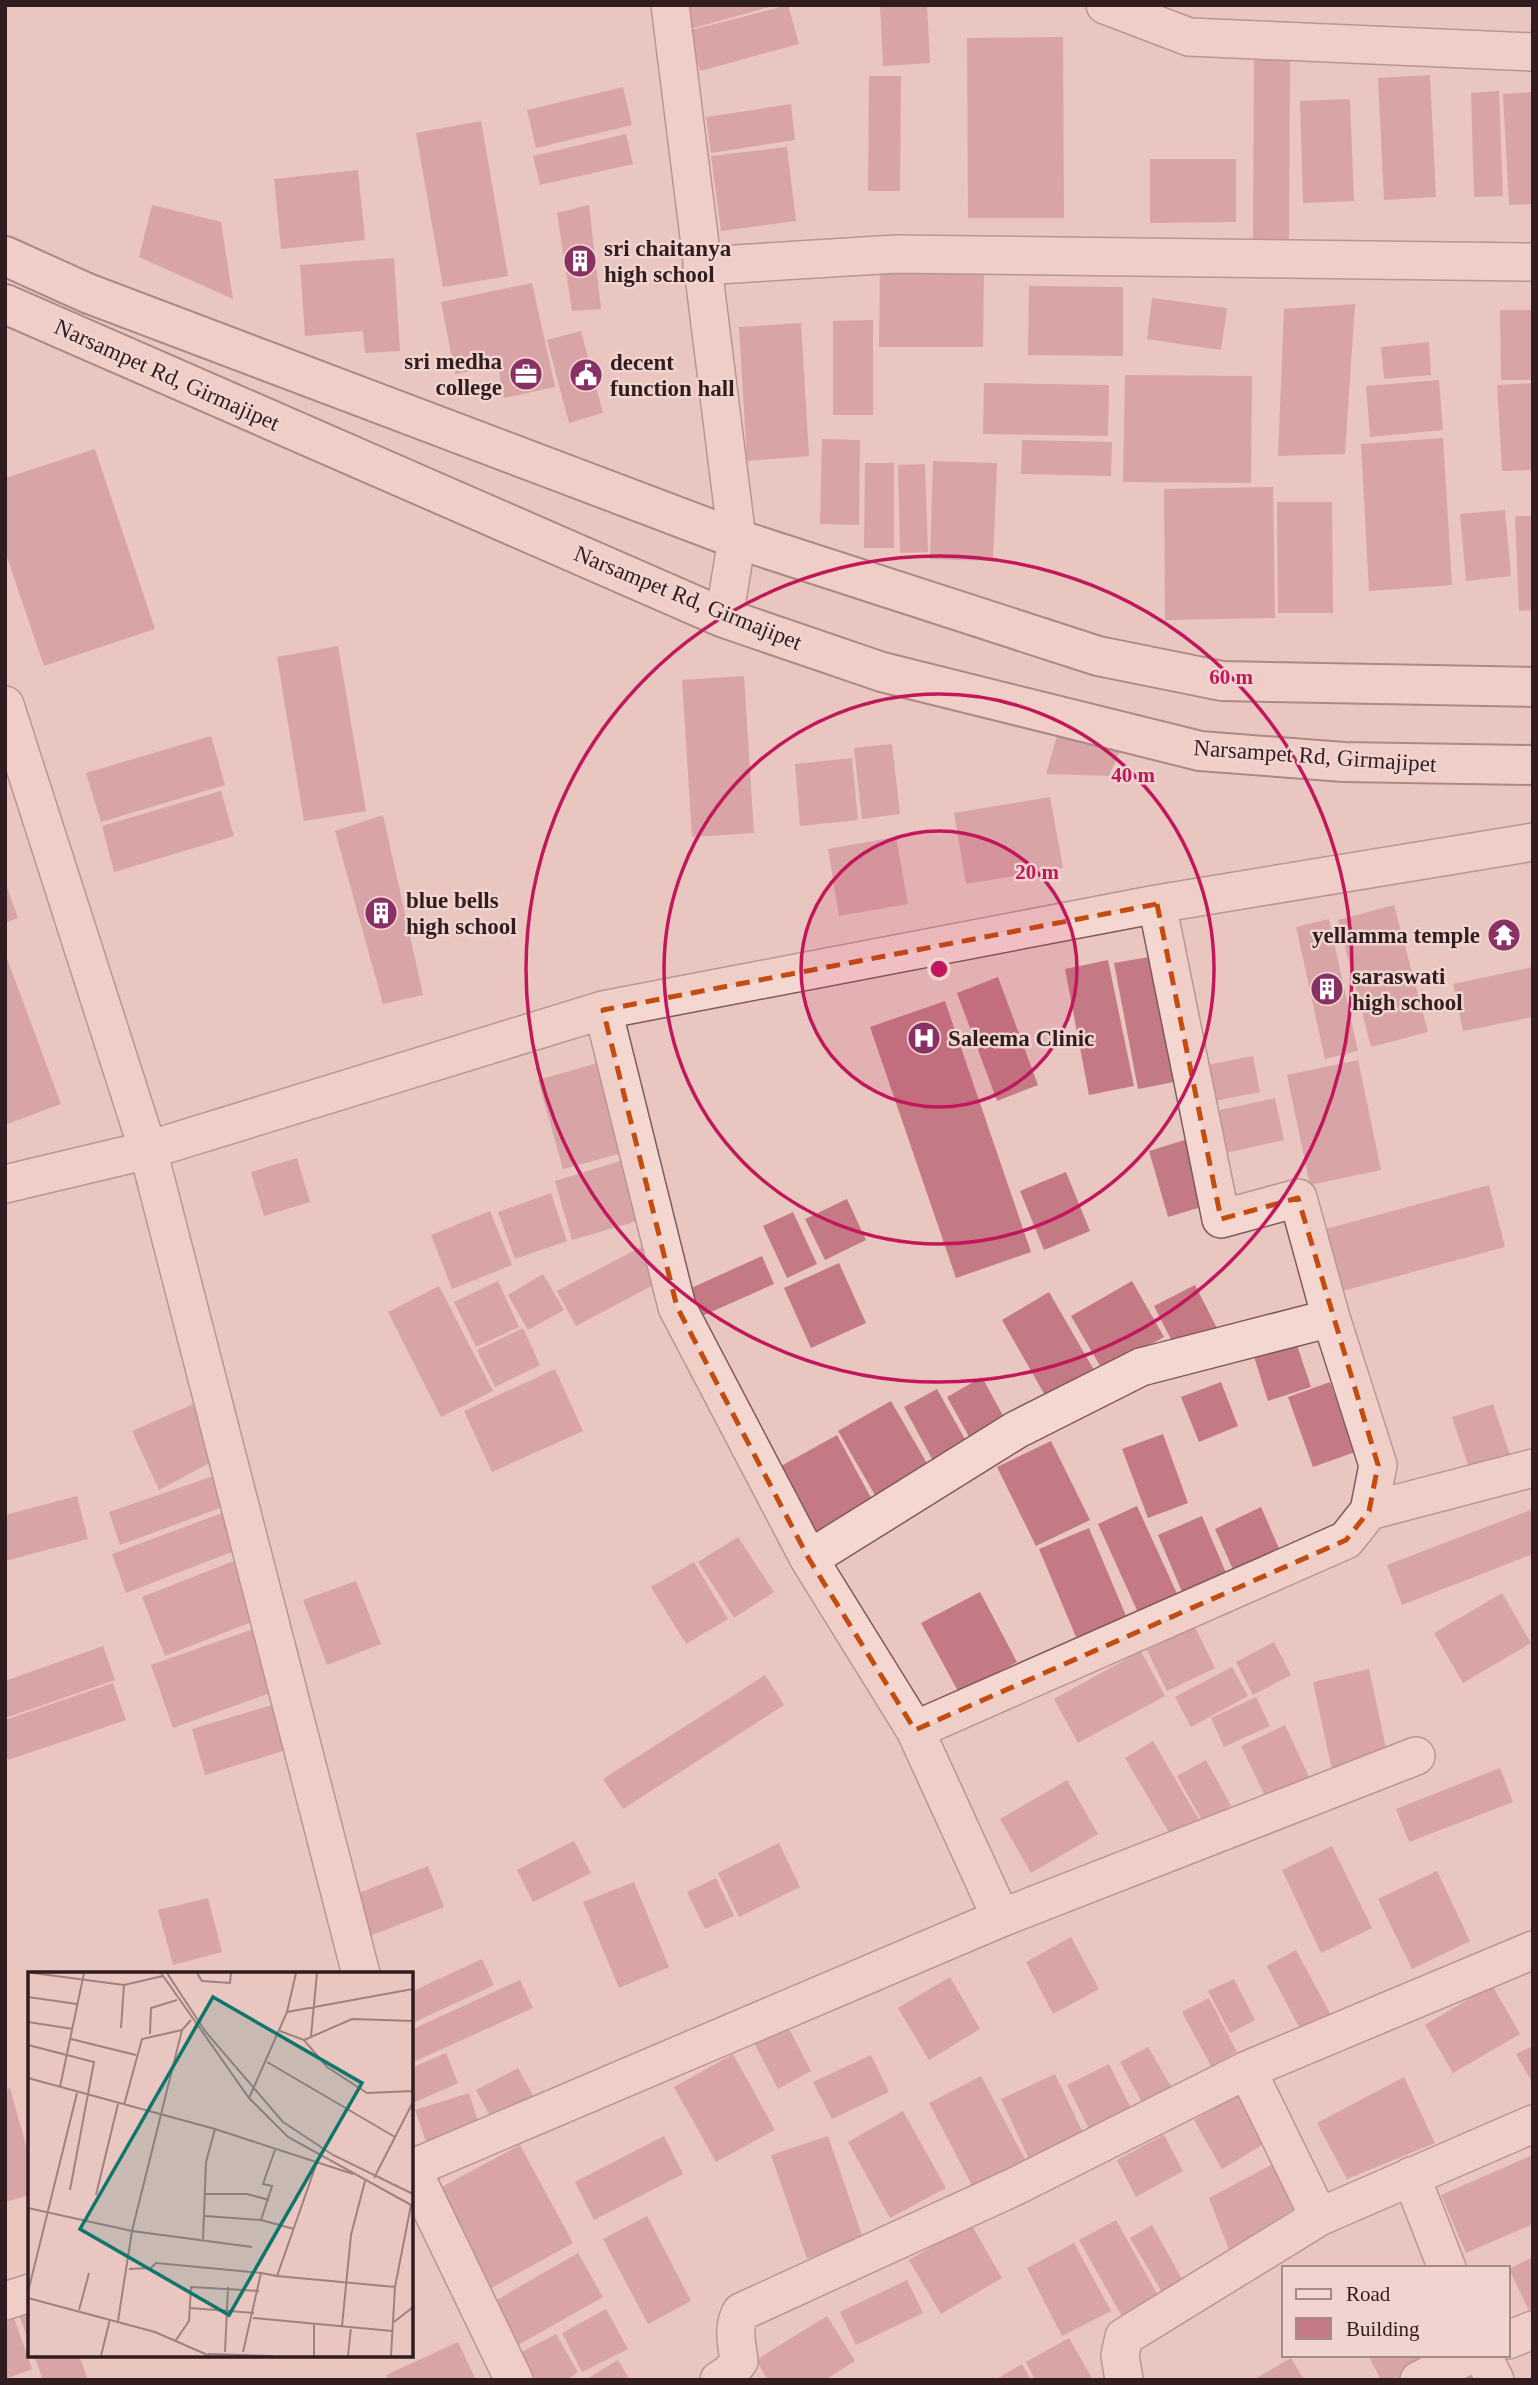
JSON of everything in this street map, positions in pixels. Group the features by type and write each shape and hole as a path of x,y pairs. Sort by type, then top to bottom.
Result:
{"main road":[{"name":"Narsampet Rd, Girmajipet","path":"5,256 100,298 737,539 1098,656 1222,681 1533,688"},
{"name":"Narsampet Rd, Girmajipet","path":"5,304 724,618 882,672 1200,751 1344,762 1533,765"}],"street":[{"path":"670,5 737,539 724,618"},
{"path":"1105,5 1189,37 1533,52"},
{"path":"702,266 896,254 1533,262"},
{"path":"5,705 148,1150 360,1972"},
{"path":"5,1184 148,1150 603,1010 1157,904 1533,842"},
{"path":"915,1730 1346,1540 1369,1511 1378,1465 1331,1318 1298,1198 1221,1219 1157,904"},
{"path":"603,1010 677,1307 809,1559 915,1730 1001,1918"},
{"path":"809,1559 1016,1430 1141,1367 1331,1318"},
{"path":"1369,1511 1533,1468"},
{"path":"413,2167 1001,1918 1416,1756"},
{"path":"719,2380 730,2373 739,2361 735,2329 741,2312 1016,2186 1247,2070 1533,1950"},
{"path":"1247,2070 1319,2217"},
{"path":"1124,2380 1120,2355 1124,2337 1319,2217 1533,2124"},
{"path":"413,2172 514,2380"},
{"path":"1411,2176 1446,2266"},
{"path":"5,2301 28,2294"},
{"path":"1510,2339 1533,2330"},
{"path":"1419,2380 1466,2357"},
{"path":"1483,2357 1495,2380"}],"highlighted area":[{"path":"1157,904 1221,1219 1298,1198 1378,1465 1369,1511 1346,1540 915,1730 809,1559 677,1307 603,1010"}],"building":[{"path":"684,5 772,5 773,6 690,29"},
{"path":"788,5 799,44 700,71 688,31"},
{"path":"880,5 927,5 930,63 883,66"},
{"path":"1063,37 1064,218 968,218 967,38"},
{"path":"1254,57 1290,57 1289,241 1253,241"},
{"path":"1430,75 1436,197 1384,200 1378,78"},
{"path":"869,76 901,76 900,191 868,191"},
{"path":"623,87 632,125 536,148 527,110"},
{"path":"1499,91 1503,196 1474,197 1471,93"},
{"path":"1533,92 1533,204 1509,205 1503,94"},
{"path":"1350,99 1354,201 1303,203 1300,101"},
{"path":"791,104 795,140 711,153 706,117"},
{"path":"481,121 508,276 443,287 416,133"},
{"path":"626,134 633,164 540,185 533,156"},
{"path":"787,147 796,221 721,231 711,156"},
{"path":"1150,159 1236,159 1236,222 1150,223"},
{"path":"358,170 365,240 281,249 274,179"},
{"path":"152,205 221,222 233,299 139,257"},
{"name":"sri chaitanya high school","path":"589,205 601,309 572,311 557,213"},
{"path":"394,258 400,351 365,353 363,331 305,336 300,265"},
{"path":"880,267 984,268 983,347 879,347"},
{"path":"532,283 555,387 504,398 498,366 455,374 441,302"},
{"path":"1029,286 1123,287 1123,356 1028,355"},
{"path":"1152,298 1227,308 1221,350 1147,339"},
{"path":"1355,304 1345,454 1278,456 1284,309"},
{"path":"1500,310 1533,310 1533,380 1501,380"},
{"path":"873,320 873,415 833,415 833,321"},
{"path":"801,323 809,456 747,461 739,327"},
{"path":"581,331 603,413 569,423 547,340"},
{"path":"1429,342 1431,375 1384,379 1381,347"},
{"path":"1125,375 1252,376 1251,483 1123,482"},
{"path":"1439,380 1443,430 1370,437 1366,386"},
{"path":"984,383 1109,385 1108,436 983,434"},
{"path":"1533,383 1533,470 1502,471 1497,385"},
{"path":"1443,438 1452,585 1369,591 1361,444"},
{"path":"822,439 860,440 859,525 820,524"},
{"path":"1022,440 1112,442 1111,476 1021,474"},
{"path":"95,449 155,629 44,666 5,551 5,478"},
{"path":"933,461 997,463 993,561 930,559"},
{"path":"865,463 894,463 894,548 864,548"},
{"path":"925,464 928,552 900,553 898,465"},
{"path":"1273,487 1275,618 1165,620 1164,489"},
{"path":"1277,502 1332,502 1333,613 1278,613"},
{"path":"1505,510 1511,576 1466,581 1460,514"},
{"path":"1515,516 1533,516 1533,610 1519,611"},
{"path":"338,646 366,811 304,821 277,657"},
{"path":"744,676 754,833 692,837 682,680"},
{"path":"211,736 225,785 101,822 86,773"},
{"path":"1057,736 1121,748 1109,776 1046,774"},
{"path":"892,744 900,814 862,819 854,748"},
{"path":"852,758 858,820 800,826 795,764"},
{"path":"221,791 234,836 114,872 102,826"},
{"path":"1050,797 1063,868 966,884 954,813"},
{"name":"blue bells high school","path":"383,815 423,995 383,1004 335,831"},
{"path":"896,837 908,904 839,916 828,849"},
{"path":"5,882 18,918 5,923"},
{"path":"1394,905 1428,1032 1371,1047 1338,920"},
{"name":"saraswati high school","path":"1329,919 1358,1051 1325,1059 1296,927"},
{"path":"5,953 61,1104 5,1125"},
{"path":"1155,956 1179,1081 1138,1089 1114,963"},
{"path":"1108,960 1134,1086 1089,1095 1065,969"},
{"path":"1533,967 1533,1017 1463,1031 1453,984"},
{"path":"998,977 1038,1085 997,1101 957,993"},
{"path":"945,1001 1031,1252 956,1278 870,1027"},
{"path":"1253,1056 1260,1092 1204,1103 1197,1067"},
{"path":"1358,1060 1381,1170 1310,1185 1287,1075"},
{"path":"605,1061 630,1151 563,1169 538,1080"},
{"path":"1275,1098 1284,1140 1216,1155 1207,1113"},
{"path":"1191,1138 1211,1204 1168,1217 1149,1151"},
{"path":"297,1158 310,1202 264,1216 251,1172"},
{"path":"630,1158 648,1218 572,1240 555,1181"},
{"path":"1066,1172 1090,1231 1044,1250 1020,1191"},
{"path":"1489,1185 1505,1247 1339,1292 1322,1230"},
{"path":"551,1193 567,1241 515,1259 498,1212"},
{"path":"847,1199 866,1240 825,1260 805,1219"},
{"path":"490,1211 512,1265 452,1289 431,1235"},
{"path":"793,1212 817,1264 787,1278 763,1226"},
{"path":"641,1247 659,1282 576,1326 557,1291"},
{"path":"762,1256 774,1284 702,1316 689,1289"},
{"path":"839,1263 866,1323 811,1348 784,1288"},
{"path":"543,1274 564,1310 528,1330 508,1295"},
{"path":"498,1281 519,1327 476,1347 454,1302"},
{"path":"1132,1281 1164,1337 1103,1371 1071,1316"},
{"path":"1195,1285 1219,1332 1178,1353 1154,1306"},
{"path":"439,1286 493,1391 441,1417 388,1312"},
{"path":"1049,1292 1098,1377 1050,1404 1002,1320"},
{"path":"523,1328 540,1365 495,1387 477,1350"},
{"path":"1293,1333 1311,1387 1268,1401 1251,1347"},
{"path":"555,1369 583,1431 492,1472 464,1411"},
{"path":"982,1377 1007,1423 972,1442 947,1397"},
{"path":"1221,1382 1238,1426 1199,1442 1181,1397"},
{"path":"1330,1382 1355,1452 1313,1467 1288,1397"},
{"path":"937,1389 971,1450 937,1468 904,1407"},
{"path":"207,1398 223,1456 159,1490 132,1431"},
{"path":"891,1401 932,1472 879,1502 838,1431"},
{"path":"1493,1404 1514,1467 1473,1480 1452,1417"},
{"path":"1163,1434 1188,1503 1148,1518 1122,1449"},
{"path":"837,1435 876,1507 811,1542 772,1471"},
{"path":"1051,1441 1090,1520 1036,1546 997,1467"},
{"path":"228,1471 236,1502 120,1545 109,1512"},
{"path":"77,1496 88,1539 5,1561 5,1515"},
{"path":"1137,1506 1184,1609 1145,1628 1098,1524"},
{"path":"238,1507 247,1546 126,1593 112,1554"},
{"path":"1261,1507 1285,1562 1239,1583 1215,1529"},
{"path":"1533,1509 1533,1554 1402,1605 1387,1565"},
{"path":"1202,1516 1232,1587 1188,1606 1158,1535"},
{"path":"1089,1528 1129,1623 1079,1644 1039,1549"},
{"path":"738,1537 774,1592 734,1618 698,1562"},
{"path":"244,1557 267,1616 165,1656 142,1597"},
{"path":"694,1562 728,1619 686,1644 651,1587"},
{"path":"356,1581 381,1644 327,1665 303,1600"},
{"path":"980,1592 1017,1662 959,1693 921,1623"},
{"path":"1502,1593 1531,1643 1463,1683 1434,1633"},
{"path":"262,1626 284,1688 173,1728 151,1665"},
{"path":"1195,1627 1215,1668 1167,1691 1147,1650"},
{"path":"1274,1642 1291,1675 1253,1695 1236,1662"},
{"path":"103,1646 115,1680 5,1718 5,1681"},
{"path":"1141,1651 1165,1696 1078,1743 1054,1699"},
{"path":"1232,1667 1248,1696 1191,1727 1175,1697"},
{"path":"1369,1669 1388,1757 1332,1770 1313,1682"},
{"path":"765,1675 784,1705 623,1809 603,1779"},
{"path":"113,1683 126,1720 8,1760 5,1753 5,1720"},
{"path":"1256,1697 1270,1726 1224,1747 1211,1718"},
{"path":"282,1702 296,1747 205,1775 192,1729"},
{"path":"1285,1725 1310,1779 1267,1800 1241,1746"},
{"path":"1153,1741 1201,1823 1173,1839 1125,1758"},
{"path":"1206,1760 1231,1806 1203,1822 1177,1776"},
{"path":"1500,1768 1513,1802 1409,1842 1396,1809"},
{"path":"1067,1780 1098,1834 1031,1873 1000,1819"},
{"path":"574,1841 591,1873 533,1902 517,1870"},
{"path":"779,1843 800,1887 739,1917 718,1873"},
{"path":"1332,1846 1372,1928 1321,1953 1282,1870"},
{"path":"428,1866 444,1907 362,1939 346,1898"},
{"path":"1437,1871 1470,1941 1412,1969 1378,1899"},
{"path":"716,1878 734,1916 705,1929 687,1892"},
{"path":"634,1882 669,1967 619,1988 583,1902"},
{"path":"208,1898 222,1952 173,1965 158,1910"},
{"path":"1071,1937 1099,1989 1053,2014 1026,1962"},
{"path":"1296,1950 1331,2015 1301,2031 1267,1966"},
{"path":"482,1959 494,1985 413,2023 413,1991"},
{"path":"950,1977 980,2029 929,2060 898,2008"},
{"path":"1234,1979 1255,2020 1230,2033 1208,1991"},
{"path":"520,1980 533,2008 413,2062 413,2029"},
{"path":"1492,1985 1520,2034 1453,2073 1425,2025"},
{"path":"1209,1998 1237,2052 1211,2066 1182,2012"},
{"path":"785,2021 811,2071 778,2089 752,2039"},
{"path":"1533,2046 1533,2084 1516,2054"},
{"path":"1148,2047 1172,2088 1143,2104 1120,2062"},
{"path":"446,2053 458,2083 413,2103 413,2067"},
{"path":"733,2054 775,2130 716,2162 674,2087"},
{"path":"871,2055 889,2092 832,2119 813,2082"},
{"path":"1109,2064 1132,2110 1090,2131 1067,2085"},
{"path":"518,2068 535,2099 493,2121 476,2090"},
{"path":"1055,2074 1085,2137 1031,2163 1001,2099"},
{"path":"981,2076 1029,2167 977,2195 929,2103"},
{"path":"1404,2077 1435,2143 1347,2179 1317,2123"},
{"path":"10,2088 28,2153 28,2196 5,2202 5,2090"},
{"path":"469,2093 479,2124 426,2142 415,2110"},
{"path":"1237,2095 1266,2143 1222,2169 1194,2120"},
{"path":"903,2111 946,2188 890,2218 848,2142"},
{"path":"1164,2135 1183,2171 1136,2197 1117,2160"},
{"path":"664,2136 683,2174 594,2220 575,2182"},
{"path":"828,2136 863,2238 807,2259 771,2155"},
{"path":"520,2145 573,2243 488,2290 434,2191"},
{"path":"1533,2155 1533,2224 1466,2253 1441,2195"},
{"path":"1275,2163 1296,2207 1229,2250 1209,2198"},
{"path":"647,2216 691,2301 648,2324 603,2239"},
{"path":"1116,2220 1160,2299 1124,2320 1079,2240"},
{"path":"971,2224 1002,2278 941,2314 909,2260"},
{"path":"1152,2225 1187,2288 1166,2299 1130,2238"},
{"path":"1074,2243 1111,2311 1062,2336 1027,2268"},
{"path":"578,2253 603,2297 511,2349 486,2306"},
{"path":"1533,2257 1533,2319 1510,2271 1510,2268"},
{"path":"907,2280 923,2313 856,2345 840,2312"},
{"path":"606,2309 628,2349 582,2372 562,2333"},
{"path":"28,2312 28,2339 19,2315"},
{"path":"827,2316 855,2361 825,2380 768,2380 756,2360"},
{"path":"14,2318 32,2369 5,2379 5,2321"},
{"path":"556,2334 578,2372 567,2380 535,2380 522,2352"},
{"path":"1069,2338 1093,2380 1035,2380 1026,2362"},
{"path":"458,2342 476,2380 388,2380 386,2375"},
{"path":"35,2357 80,2357 88,2380 43,2380"},
{"path":"1369,2357 1441,2357 1400,2380 1381,2380"},
{"path":"1291,2358 1304,2380 1253,2380"},
{"path":"618,2360 630,2380 585,2380"},
{"path":"1022,2364 1031,2380 995,2380"}],"place":[{"name":"sri chaitanya high school","path":"580,261"},
{"name":"sri medha college","path":"526,374"},
{"name":"decent function hall","path":"586,375"},
{"name":"blue bells high school","path":"381,913"},
{"name":"yellamma temple","path":"1504,935"},
{"name":"saraswati high school","path":"1327,989"},
{"name":"Saleema Clinic","path":"924,1038"}]}
